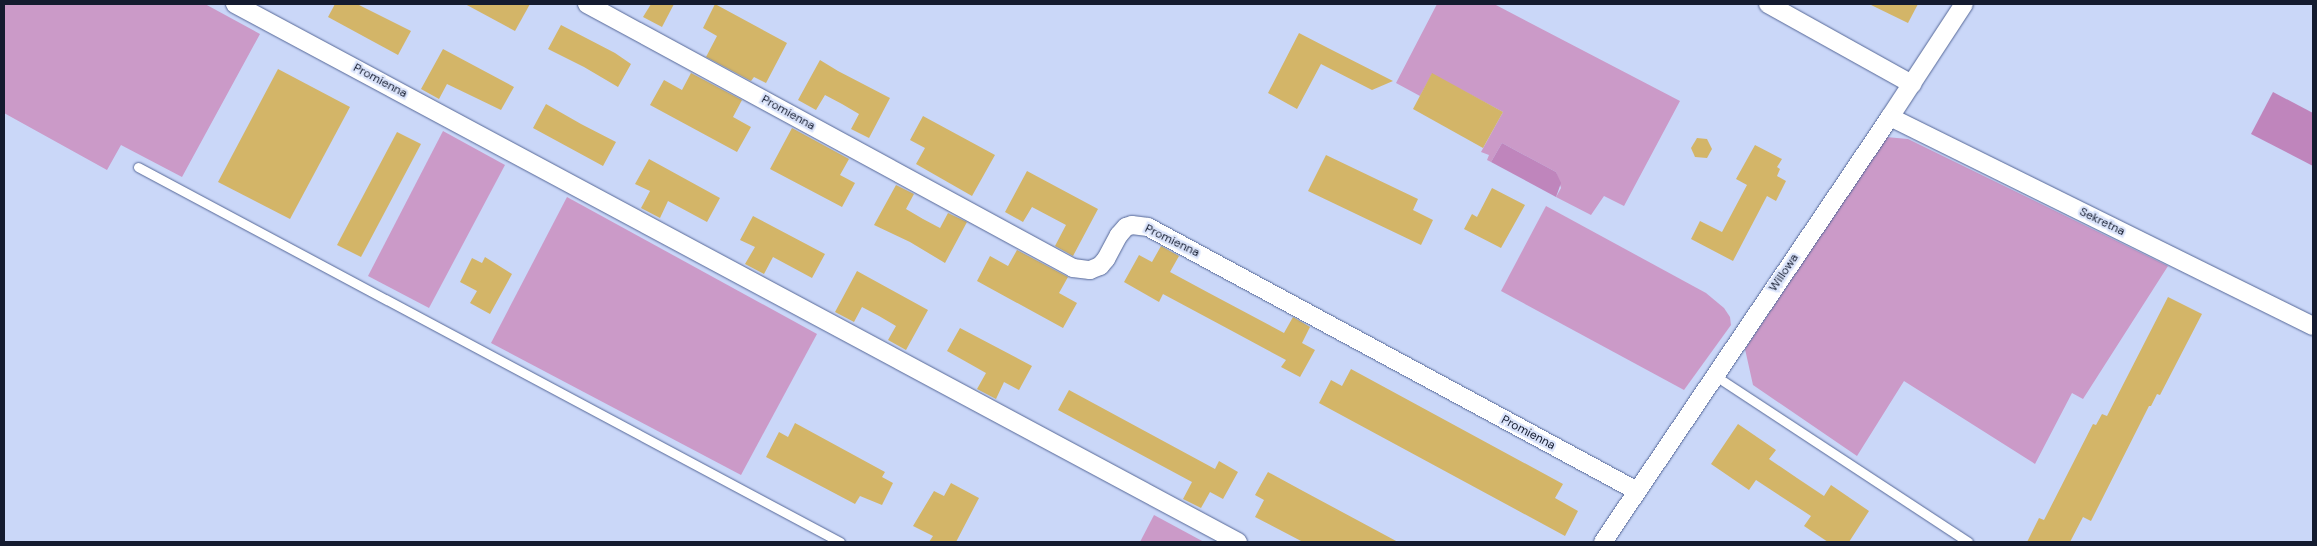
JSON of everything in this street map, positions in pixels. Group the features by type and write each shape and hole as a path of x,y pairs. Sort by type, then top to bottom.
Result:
{"street":[{"name":"Promienna","path":"235,4 1238,542"},
{"name":"Promienna","path":"588,4 1073,268 1090,270 1100,266 1126,227 1132,225 1148,227 1637,491"},
{"path":"1768,4 1912,84"},
{"name":"Willowa","path":"1603,542 1890,117 1964,4"},
{"name":"Sekretna","path":"1890,117 2313,326"}],"lane":[{"path":"138,166 840,542"},
{"path":"1714,375 1968,542"}],"shaded area":[{"path":"4,4 205,4 260,34 182,177 121,145 107,170 4,113"},
{"path":"1437,4 1494,4 1680,101 1624,206 1604,196 1591,215 1556,197 1561,188 1556,172 1502,143 1491,162 1487,160 1489,155 1481,152 1503,112 1432,74 1420,96 1396,83"},
{"path":"2273,92 2313,113 2313,166 2251,134"},
{"path":"443,131 505,165 429,308 368,276"},
{"path":"1886,137 1908,139 2168,266 2083,399 2072,393 2035,464 1904,381 1857,456 1753,385 1745,349"},
{"path":"1502,143 1556,172 1561,183 1556,197 1491,162"},
{"path":"567,197 817,334 741,475 491,343"},
{"path":"1546,206 1706,293 1724,308 1730,317 1731,325 1684,390 1501,291"},
{"path":"1154,515 1204,542 1140,542"}],"building":[{"path":"335,4 357,4 411,31 398,55 328,17"},
{"path":"465,4 530,4 515,31"},
{"path":"651,4 674,4 662,27 643,17"},
{"path":"715,4 787,43 766,83 754,77 751,81 706,57 717,36 703,28"},
{"path":"1869,4 1918,4 1908,23"},
{"path":"561,25 615,53 631,64 618,87 548,49"},
{"path":"1299,33 1393,81 1372,90 1321,64 1297,109 1268,93"},
{"path":"443,49 514,87 501,110 447,84 439,99 421,89"},
{"path":"820,60 890,98 869,138 851,129 859,114 842,104 825,95 816,110 798,100"},
{"path":"278,69 350,107 290,219 218,182"},
{"path":"691,73 742,100 733,117 751,127 737,152 650,105 664,80 682,90"},
{"path":"1432,73 1503,112 1483,148 1413,109"},
{"path":"546,104 616,142 603,166 533,128"},
{"path":"923,116 995,155 972,196 916,164 925,148 910,140"},
{"path":"792,128 849,159 840,175 855,183 842,207 770,169"},
{"path":"397,132 421,144 361,257 337,245"},
{"path":"1697,138 1707,139 1712,149 1707,158 1695,157 1691,148"},
{"path":"1755,145 1782,159 1777,167 1780,169 1777,176 1786,181 1776,201 1767,196 1733,261 1691,239 1700,221 1722,232 1747,185 1736,179"},
{"path":"1326,155 1418,199 1413,210 1433,220 1421,245 1308,191"},
{"path":"649,159 720,198 707,222 668,201 660,218 641,208 650,191 635,184"},
{"path":"1027,171 1098,209 1073,256 1055,246 1066,225 1032,207 1023,222 1005,212"},
{"path":"896,185 914,194 906,209 940,228 948,213 967,222 945,263 910,242 874,225"},
{"path":"1492,188 1525,205 1501,248 1464,229 1472,214 1477,217"},
{"path":"753,216 825,254 812,278 773,257 764,274 745,264 755,247 740,240"},
{"path":"1161,246 1179,256 1170,272 1284,333 1293,317 1310,327 1302,343 1315,350 1300,377 1281,367 1286,360 1163,294 1159,302 1124,282 1139,255 1152,262"},
{"path":"1017,250 1068,277 1059,293 1077,303 1063,328 977,281 990,256 1008,266"},
{"path":"485,257 512,274 490,314 470,303 477,291 460,282 472,258 482,263"},
{"path":"857,271 928,310 906,350 888,340 896,326 879,316 862,307 854,322 835,312"},
{"path":"2168,297 2202,314 2160,395 2157,394 2151,406 2149,406 2091,521 2083,517 2070,542 2027,542 2039,518 2044,520 2093,424 2096,425 2102,414 2107,416"},
{"path":"960,328 1032,366 1019,390 1004,382 996,399 977,389 986,373 947,351"},
{"path":"1351,369 1563,484 1555,498 1578,511 1565,536 1319,403 1331,380 1342,386"},
{"path":"1069,390 1215,469 1219,461 1238,472 1223,499 1210,492 1201,508 1183,499 1192,482 1058,410"},
{"path":"795,423 885,472 882,477 893,483 882,505 860,496 855,504 766,457 779,432 788,437"},
{"path":"1738,424 1776,450 1769,459 1824,496 1831,485 1869,511 1849,542 1828,542 1804,526 1811,516 1756,480 1749,490 1711,464"},
{"path":"1268,472 1398,542 1303,542 1255,517 1264,500 1255,495"},
{"path":"951,483 979,498 956,542 929,542 933,536 913,526 934,491 944,496"}]}
